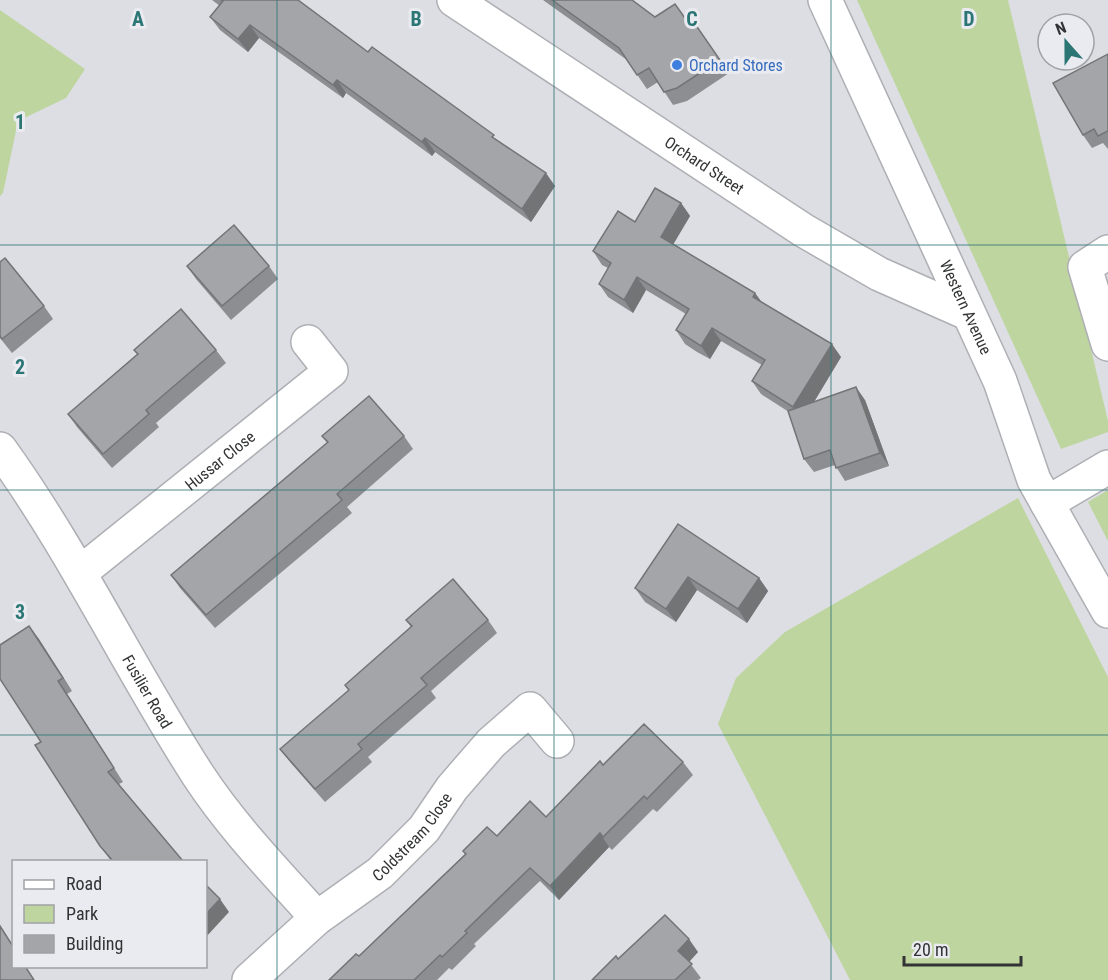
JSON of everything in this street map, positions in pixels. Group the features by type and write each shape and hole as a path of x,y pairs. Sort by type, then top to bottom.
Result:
{"street":[{"name":"Orchard Street","path":"454,0 803,230 879,274 967,313"},
{"name":"Western Avenue","path":"825,0 1000,381 1034,480 1108,611"},
{"path":"1108,252 1085,267 1108,344"},
{"name":"Hussar Close","path":"81,572 331,371 308,342"},
{"name":"Fusilier Road","path":"0,449 32,493 81,572 199,776 239,830 317,918"},
{"path":"1047,503 1108,467"},
{"name":"Coldstream Close","path":"249,980 317,918 380,873 424,829 452,788 491,743 530,709 557,741"}],"green space":[{"path":"857,0 1008,0 1108,421 1108,432 1061,449"},
{"path":"0,10 85,69 66,98 18,121 3,193 0,196"},
{"path":"1108,490 1108,541 1088,502"},
{"path":"1018,498 1108,677 1108,980 850,980 718,724 736,678 785,632"}],"building":[{"path":"221,0 298,0 368,52 372,47 494,135 492,137 546,173 522,209 425,138 422,142 337,80 333,85 250,25 238,39 210,17 223,1"},
{"path":"552,0 632,0 655,17 675,4 687,21 691,18 720,60 677,88 664,92 649,68 637,75 619,48"},
{"path":"1108,54 1108,131 1098,136 1094,129 1083,135 1053,83 1074,72 1096,72 1096,60"},
{"path":"655,188 681,203 661,237 755,293 753,297 832,344 793,407 752,381 765,360 712,328 701,346 676,330 689,309 637,277 624,300 599,284 611,263 593,251 618,211 635,222"},
{"path":"234,225 269,266 222,306 187,266"},
{"path":"5,258 44,306 2,339 0,336 0,262"},
{"path":"181,309 216,350 146,410 149,414 103,454 68,414 138,354 134,350"},
{"path":"856,387 880,453 836,468 830,450 804,459 788,411"},
{"path":"369,396 404,436 337,494 342,500 206,615 171,575 328,442 322,436"},
{"path":"678,524 759,578 738,609 688,577 666,609 635,588"},
{"path":"453,579 488,620 421,678 427,685 358,744 362,749 315,789 280,749 349,690 345,685 412,626 406,620"},
{"path":"29,626 63,678 58,681 114,768 108,772 182,860 112,860 100,846 35,745 41,742 0,679 0,645"},
{"path":"644,724 683,762 647,799 644,796 603,837 600,833 550,886 530,868 465,931 467,933 414,980 329,980 356,954 359,956 466,854 463,851 487,827 497,836 530,801 546,817 600,761 603,765"},
{"path":"207,886 220,899 207,913"},
{"path":"665,915 689,939 678,951 692,964 675,980 592,980 616,956 618,959"},
{"path":"0,926 12,945 12,968 26,968 34,980 0,980"}],"place":[{"name":"Orchard Stores","path":"677,65"}]}
